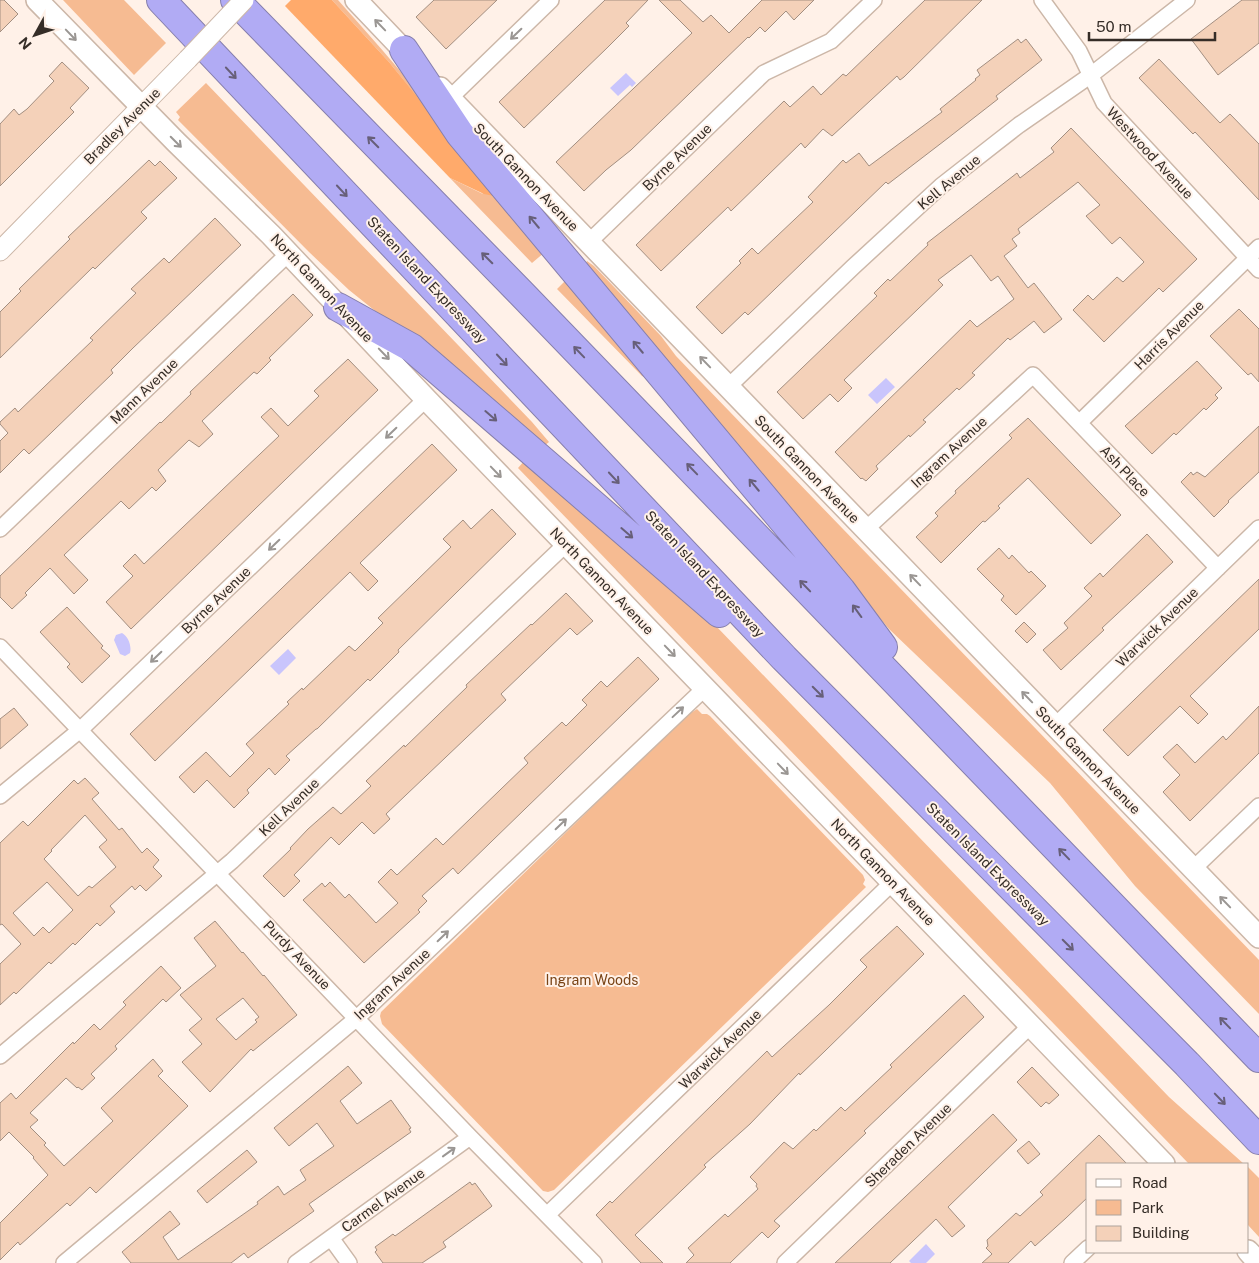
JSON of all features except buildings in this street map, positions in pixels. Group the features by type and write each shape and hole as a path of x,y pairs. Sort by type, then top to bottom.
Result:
{"highway":[{"name":"Staten Island Expressway","path":"161,0 784,658 1187,1064 1259,1140"},
{"path":"235,0 522,292 1259,1058"},
{"path":"404,50 460,134 842,590 948,734"},
{"path":"338,307 412,348 735,627 784,658"}],"main road":[{"name":"North Gannon Avenue","path":"37,0 141,107 289,253 426,399 1163,1163"},
{"name":"South Gannon Avenue","path":"356,0 1259,937"},
{"path":"1249,1252 1259,1263"}],"street":[{"name":"Bradley Avenue","path":"0,251 244,0"},
{"path":"450,98 551,0"},
{"name":"Byrne Avenue","path":"589,242 764,73 831,41 874,0"},
{"name":"Westwood Avenue","path":"1042,0 1078,51 1104,103 1259,270"},
{"name":"Kell Avenue","path":"728,387 853,266 942,186 1019,125 1090,75 1187,0"},
{"name":"Harris Avenue","path":"1079,423 1259,246"},
{"name":"Mann Avenue","path":"0,529 289,253"},
{"name":"Ash Place","path":"1033,374 1218,568"},
{"name":"Ingram Avenue","path":"866,529 1033,374"},
{"name":"Byrne Avenue","path":"0,796 80,730 426,399"},
{"name":"Warwick Avenue","path":"1055,726 1259,528"},
{"name":"Kell Avenue","path":"0,1056 218,874 566,544"},
{"name":"Purdy Avenue","path":"0,647 470,1137 594,1263"},
{"name":"Ingram Avenue","path":"64,1263 357,1018 705,688"},
{"path":"1193,869 1259,806"},
{"name":"Warwick Avenue","path":"547,1215 892,882"},
{"name":"Sheraden Avenue","path":"785,1263 1030,1026"},
{"name":"Carmel Avenue","path":"296,1263 470,1137"},
{"path":"331,1238 349,1263"},
{"path":"1072,1263 1086,1250"}],"green space":[{"path":"63,0 124,0 166,43 134,75"},
{"path":"332,0 338,0 418,92 496,186 647,378 642,376 557,289 568,278 545,252 532,263 450,178 483,194 434,118 389,62"},
{"path":"206,83 532,422 549,442 544,446 349,290 178,120 180,117 176,112"},
{"path":"587,261 661,336 676,356 1259,960 1259,1014 1135,886 1050,783 889,629 591,271 586,263"},
{"path":"526,459 716,626 1169,1097 1243,1163 1188,1163 518,468"},
{"name":"Ingram Woods","path":"697,709 702,714 710,716 863,875 865,880 863,884 866,887 554,1190 543,1191 382,1024 381,1012 686,716"},
{"path":"1249,1168 1259,1178 1259,1237 1249,1226"}],"shaded area":[{"path":"291,0 332,0 389,62 499,197 484,194 450,178 285,6"},
{"path":"626,73 636,83 632,87 630,85 618,96 610,88"},
{"path":"886,378 895,387 877,404 868,395"},
{"path":"122,633 130,644 130,653 125,656 120,654 114,640 116,635"},
{"path":"288,649 296,658 279,675 270,666"},
{"path":"926,1244 935,1254 926,1263 911,1263 909,1261"}]}
